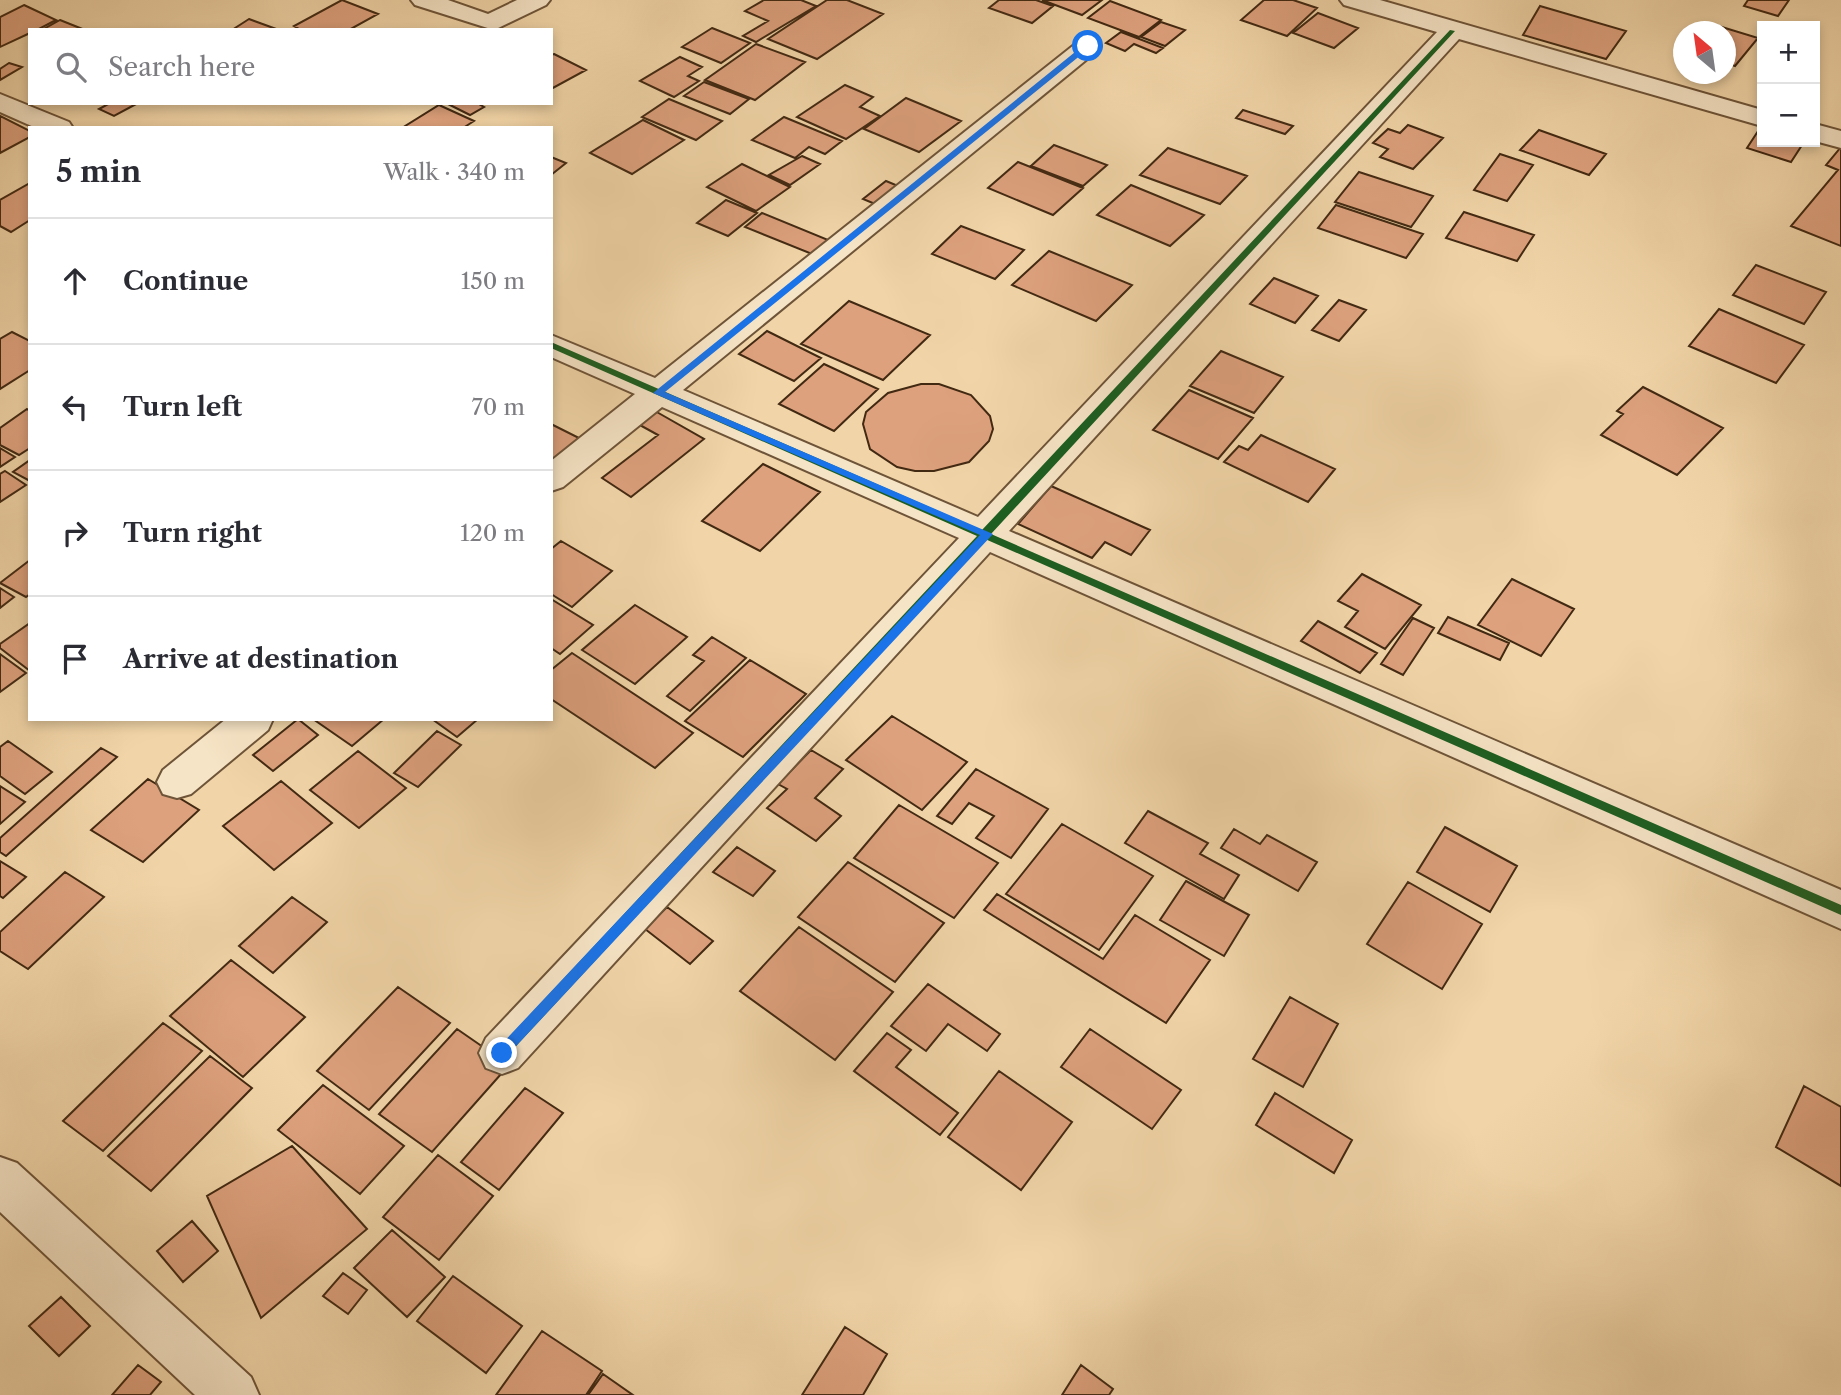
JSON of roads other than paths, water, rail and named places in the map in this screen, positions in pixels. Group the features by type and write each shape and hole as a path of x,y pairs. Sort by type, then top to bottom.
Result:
{"street":[{"path":"424,0 490,23 537,0"},
{"path":"1353,0 1452,31 1757,117"},
{"path":"502,1053 1452,31"},
{"path":"553,477 1088,46"},
{"path":"0,102 55,126"},
{"path":"1820,133 1841,139"},
{"path":"553,346 1841,910"},
{"path":"177,782 252,721"},
{"path":"0,1181 233,1395"}]}
